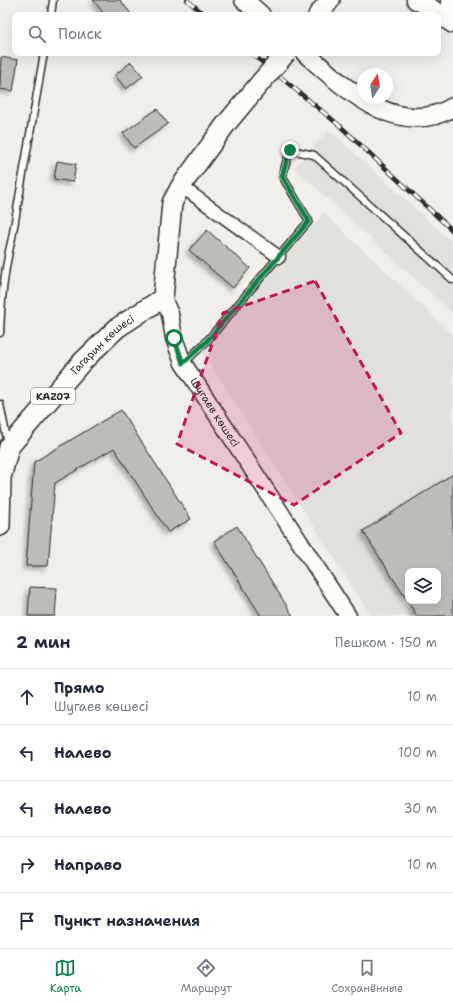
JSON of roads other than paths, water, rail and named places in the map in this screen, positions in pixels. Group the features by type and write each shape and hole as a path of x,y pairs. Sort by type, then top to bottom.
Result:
{"highway":[{"name":"Шугаев көшесі","path":"163,298 172,203 181,186 226,124 283,56"},
{"name":"Гагарин көшесі","path":"0,526 2,478 9,447 81,363 118,328 163,298"}],"main road":[{"path":"244,0 258,12"},
{"path":"416,0 436,12"},
{"path":"450,0 453,12"},
{"path":"441,15 453,24"},
{"path":"308,56 340,84 372,105 406,118 429,118 453,107"},
{"name":"Шугаев көшесі","path":"163,298 170,314 174,338 183,363 348,616"}],"street":[{"path":"181,186 279,257"}],"lane":[{"path":"52,12 54,0"},
{"path":"0,333 1,299 5,267 12,238 43,56"},
{"path":"183,363 206,342 309,221 282,176 290,150 314,155 453,280"},
{"path":"0,404 9,447"}],"railway":[{"path":"187,0 201,12"},
{"path":"255,56 339,125 453,231"}]}
